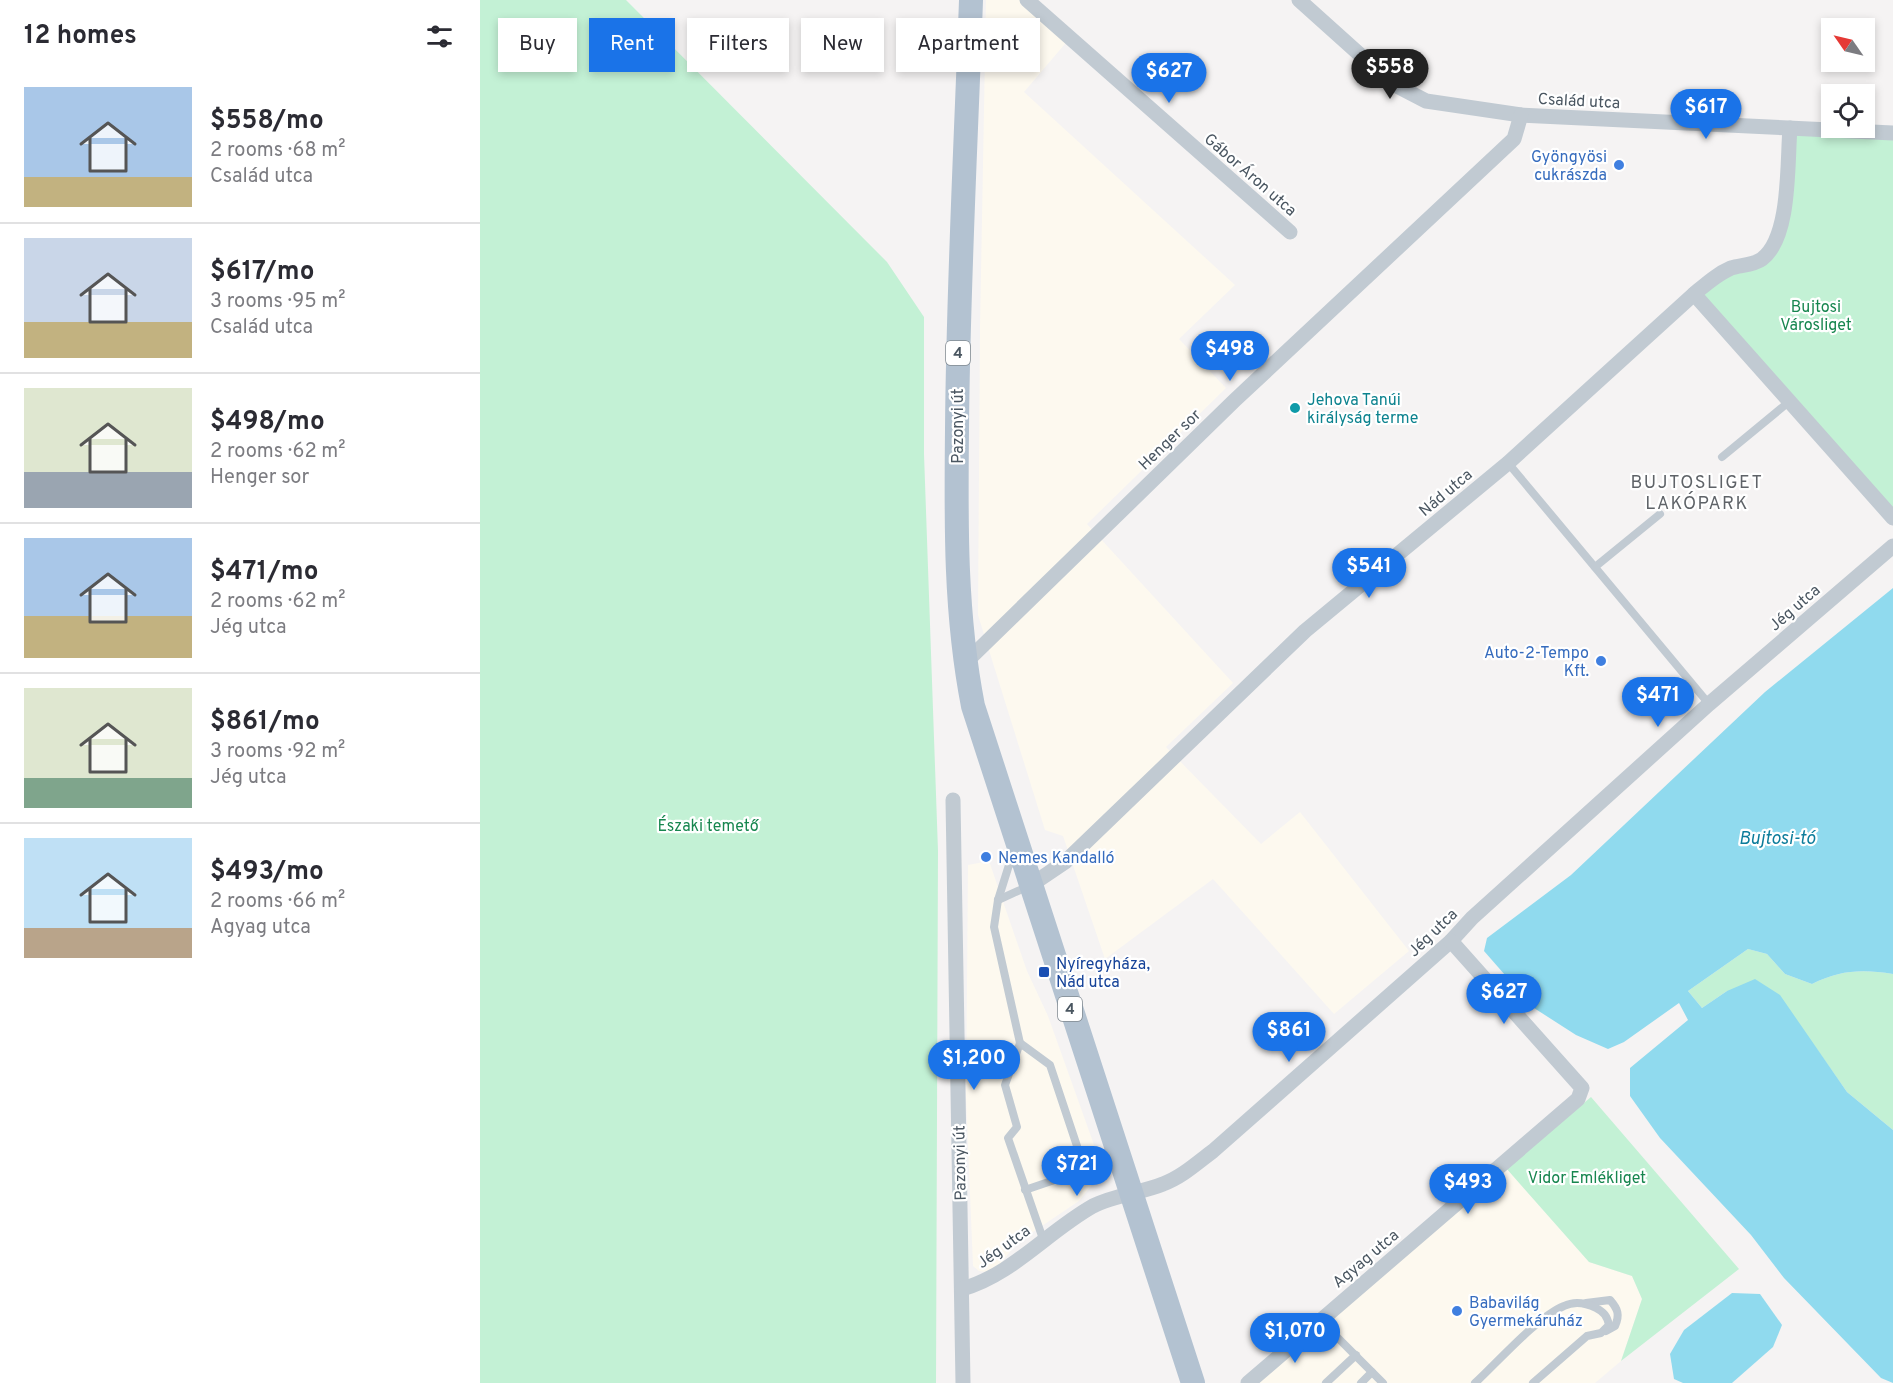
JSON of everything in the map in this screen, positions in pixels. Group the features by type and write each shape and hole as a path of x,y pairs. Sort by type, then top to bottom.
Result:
{"main road":[{"name":"Pazonyi út","path":"971,0 957,364 956,567 964,663 973,706 1020,852"},
{"name":"4","path":"1020,852 1193,1383"}],"street":[{"name":"Gábor Áron utca","path":"1027,0 1290,232"},
{"name":"Család utca","path":"1299,0 1377,70 1400,87 1426,101 1521,115 1893,134"},
{"name":"Henger sor","path":"964,663 1243,392 1514,139 1521,115"},
{"name":"Nád utca","path":"1031,885 1065,862 1305,631 1508,463 1694,294 1716,276 1732,268 1760,261 1774,247 1784,209 1790,128"},
{"path":"1694,294 1893,518"},
{"name":"Jég utca","path":"962,1289 983,1283 1004,1272 1043,1239 1095,1205 1163,1184 1183,1174 1213,1151 1451,940 1472,918 1709,704 1893,546"},
{"name":"Pazonyi út","path":"953,800 963,1383"},
{"name":"Agyag utca","path":"1248,1383 1578,1100 1582,1088 1451,940"}],"lane":[{"path":"1722,457 1790,401"},
{"path":"1508,463 1709,704"},
{"path":"1595,567 1660,514"},
{"path":"1020,852 1009,865 998,900 994,927 1020,1043 1005,1085 1017,1127 1008,1138 1024,1190 1043,1239"},
{"path":"998,900 1031,885"},
{"path":"1020,1043 1050,1065 1081,1158 1080,1168 1072,1174 1024,1190"},
{"path":"1475,1383 1551,1313 1566,1304 1610,1300 1619,1316 1616,1326 1601,1334 1587,1336 1533,1383"},
{"path":"1586,1303 1602,1311 1608,1317 1610,1325 1601,1334"},
{"path":"1320,1320 1383,1383"},
{"path":"1326,1383 1356,1355"},
{"path":"1361,1383 1372,1372"}],"shaded area":[{"path":"986,0 1029,0 1070,38 1024,92 1235,285 1179,339 1226,388 1087,524 1233,683 1166,747 1261,844 1300,812 1409,951 1334,1014 1213,879 1105,959 1063,836 1045,830 978,615 985,72 1040,72 1040,18 986,18"},
{"path":"989,861 1027,971 1048,1016 1098,1156 1095,1181 1079,1201 1018,1242 1000,1264 987,1272 979,1271 973,1266 966,1097 968,865"},
{"path":"1506,1168 1589,1262 1632,1276 1642,1299 1621,1361 1595,1383 1257,1383"}],"green space":[{"name":"Északi temető","path":"480,0 626,0 644,18 589,18 589,72 675,72 675,49 687,61 687,72 698,72 887,262 924,317 924,454 938,851 936,1383 480,1383"},
{"name":"Bujtosi Városliget","path":"1790,128 1821,130 1821,138 1875,138 1875,133 1893,134 1893,518 1694,294 1774,247"},
{"path":"1748,949 1767,954 1785,974 1812,984 1842,973 1871,971 1893,974 1893,1130 1847,1092 1814,1045 1727,991 1702,1008 1688,991"},
{"name":"Vidor Emlékliget","path":"1591,1097 1739,1269 1621,1361 1642,1299 1632,1276 1589,1262 1506,1168"}],"water":[{"name":"Bujtosi-tó","path":"1893,588 1893,974 1871,971 1842,973 1812,984 1785,974 1767,954 1748,949 1688,991 1702,1008 1727,991 1755,979 1780,995 1847,1092 1893,1130 1893,1383 1881,1378 1784,1278 1751,1235 1660,1138 1630,1096 1630,1068 1688,1020 1679,1003 1624,1042 1608,1049 1576,1035 1534,1008 1484,951 1487,938 1571,875 1765,692"},
{"path":"1732,1293 1760,1294 1782,1325 1773,1347 1732,1383 1683,1383 1674,1379 1670,1354 1684,1330"}],"place":[{"name":"Gyöngyösi cukrászda","path":"1619,165"},
{"name":"Jehova Tanúi királyság terme","path":"1295,408"},
{"name":"Auto-2-Tempo Kft.","path":"1601,661"},
{"name":"Nemes Kandalló","path":"986,857"},
{"name":"Nyíregyháza, Nád utca","path":"1044,972"},
{"name":"Babavilág Gyermekáruház","path":"1457,1311"}],"district":[{"name":"BUJTOSLIGET LAKÓPARK","path":"1697,492"}]}
